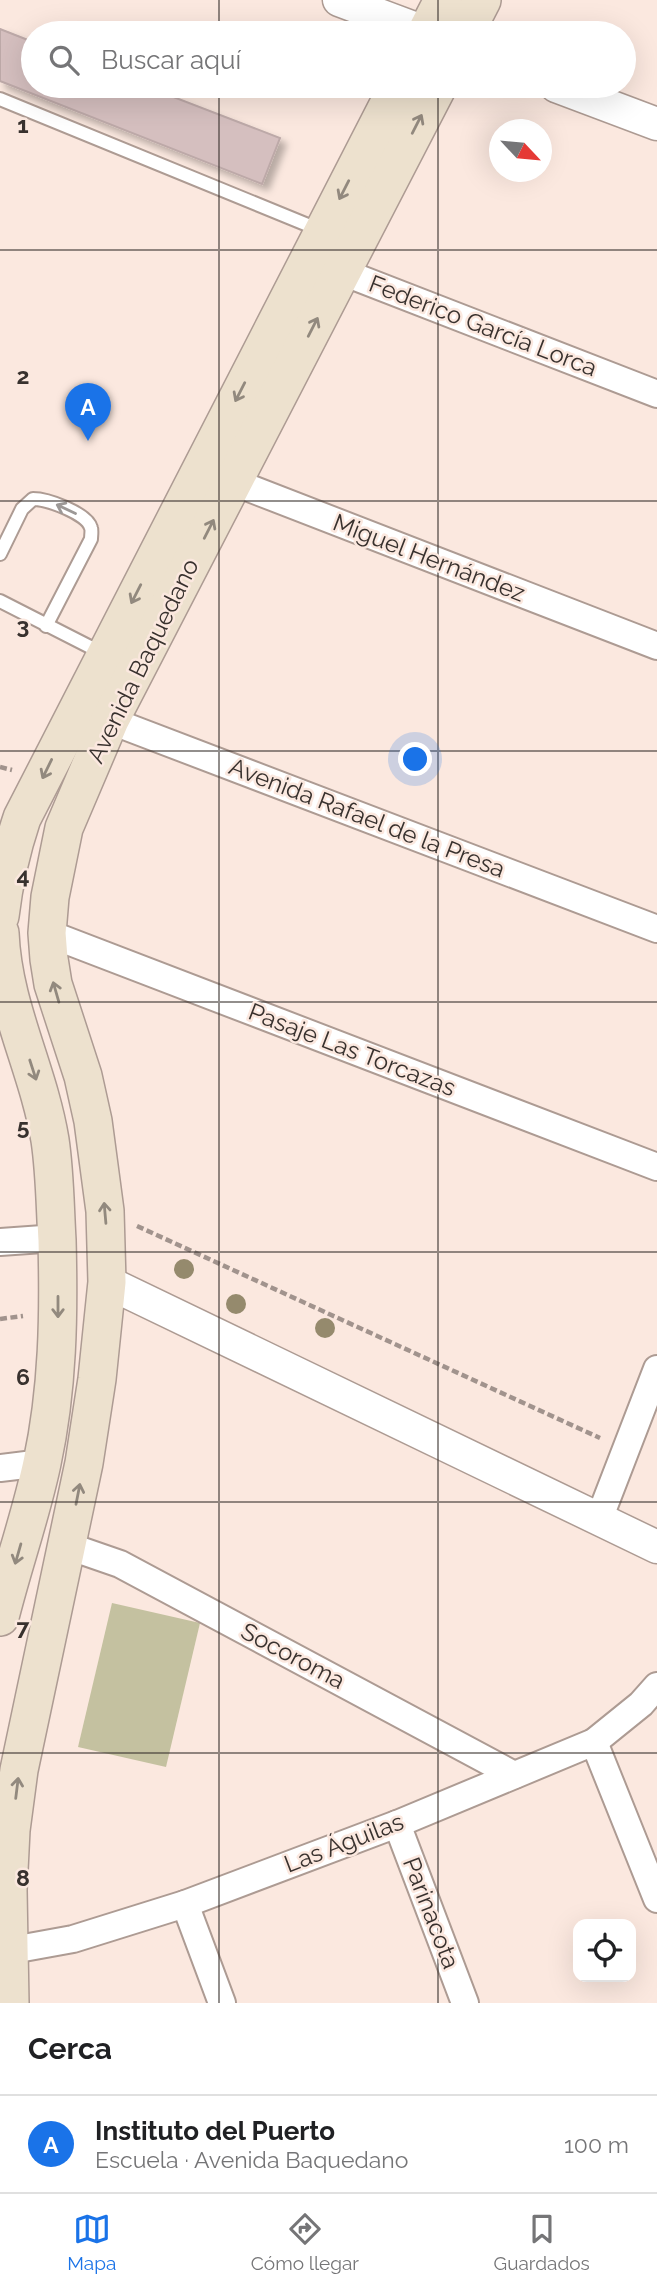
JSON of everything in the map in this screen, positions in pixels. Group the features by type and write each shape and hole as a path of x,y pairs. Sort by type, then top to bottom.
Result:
{"main road":[{"path":"432,21 443,0"},
{"path":"471,21 482,0"},
{"name":"Avenida Baquedano","path":"0,916 3,885 22,818 94,714 217,475 324,254 393,98"},
{"name":"Avenida Baquedano","path":"324,254 430,98"},
{"name":"Avenida Baquedano","path":"10,2003 8,1890 16,1794 30,1710 68,1546 97,1379 107,1282 105,1211 93,1121 83,1076 54,984 47,933 51,886 94,714 105,655 217,475"},
{"path":"0,933 9,1002 34,1073 50,1141 57,1206 57,1350 49,1425 42,1463 1,1614 50,1622"}],"street":[{"path":"339,0 394,21"},
{"path":"588,98 657,124"},
{"name":"Federico García Lorca","path":"324,254 657,394"},
{"name":"Miguel Hernández","path":"217,475 657,646"},
{"name":"Avenida Rafael de la Presa","path":"94,714 657,929"},
{"name":"Pasaje Las Torcazas","path":"47,933 657,1167"},
{"path":"0,1242 57,1238"},
{"path":"107,1282 657,1547"},
{"path":"599,1519 657,1369"},
{"path":"0,1468 42,1463"},
{"name":"Socoroma","path":"68,1546 120,1564 514,1775"},
{"name":"Las Águilas","path":"7,1951 73,1939 185,1904 397,1824 594,1742 626,1717 657,1686"},
{"path":"594,1742 657,1899"},
{"name":"Parinacota","path":"397,1824 465,2003"},
{"path":"185,1904 222,2003"}],"lane":[{"path":"0,99 324,254"},
{"path":"0,554 22,509 33,499 45,499 86,519 92,529 91,539 46,625"},
{"path":"0,601 105,655"}],"path":[{"path":"105,1211 626,1450"}],"shaded area":[{"path":"112,1603 200,1623 166,1767 78,1747"}],"building":[{"path":"0,29 21,37 21,89 0,81"},
{"path":"43,98 176,98 280,138 262,184"}],"place":[{"name":"Instituto del Puerto","path":"88,441"}]}
